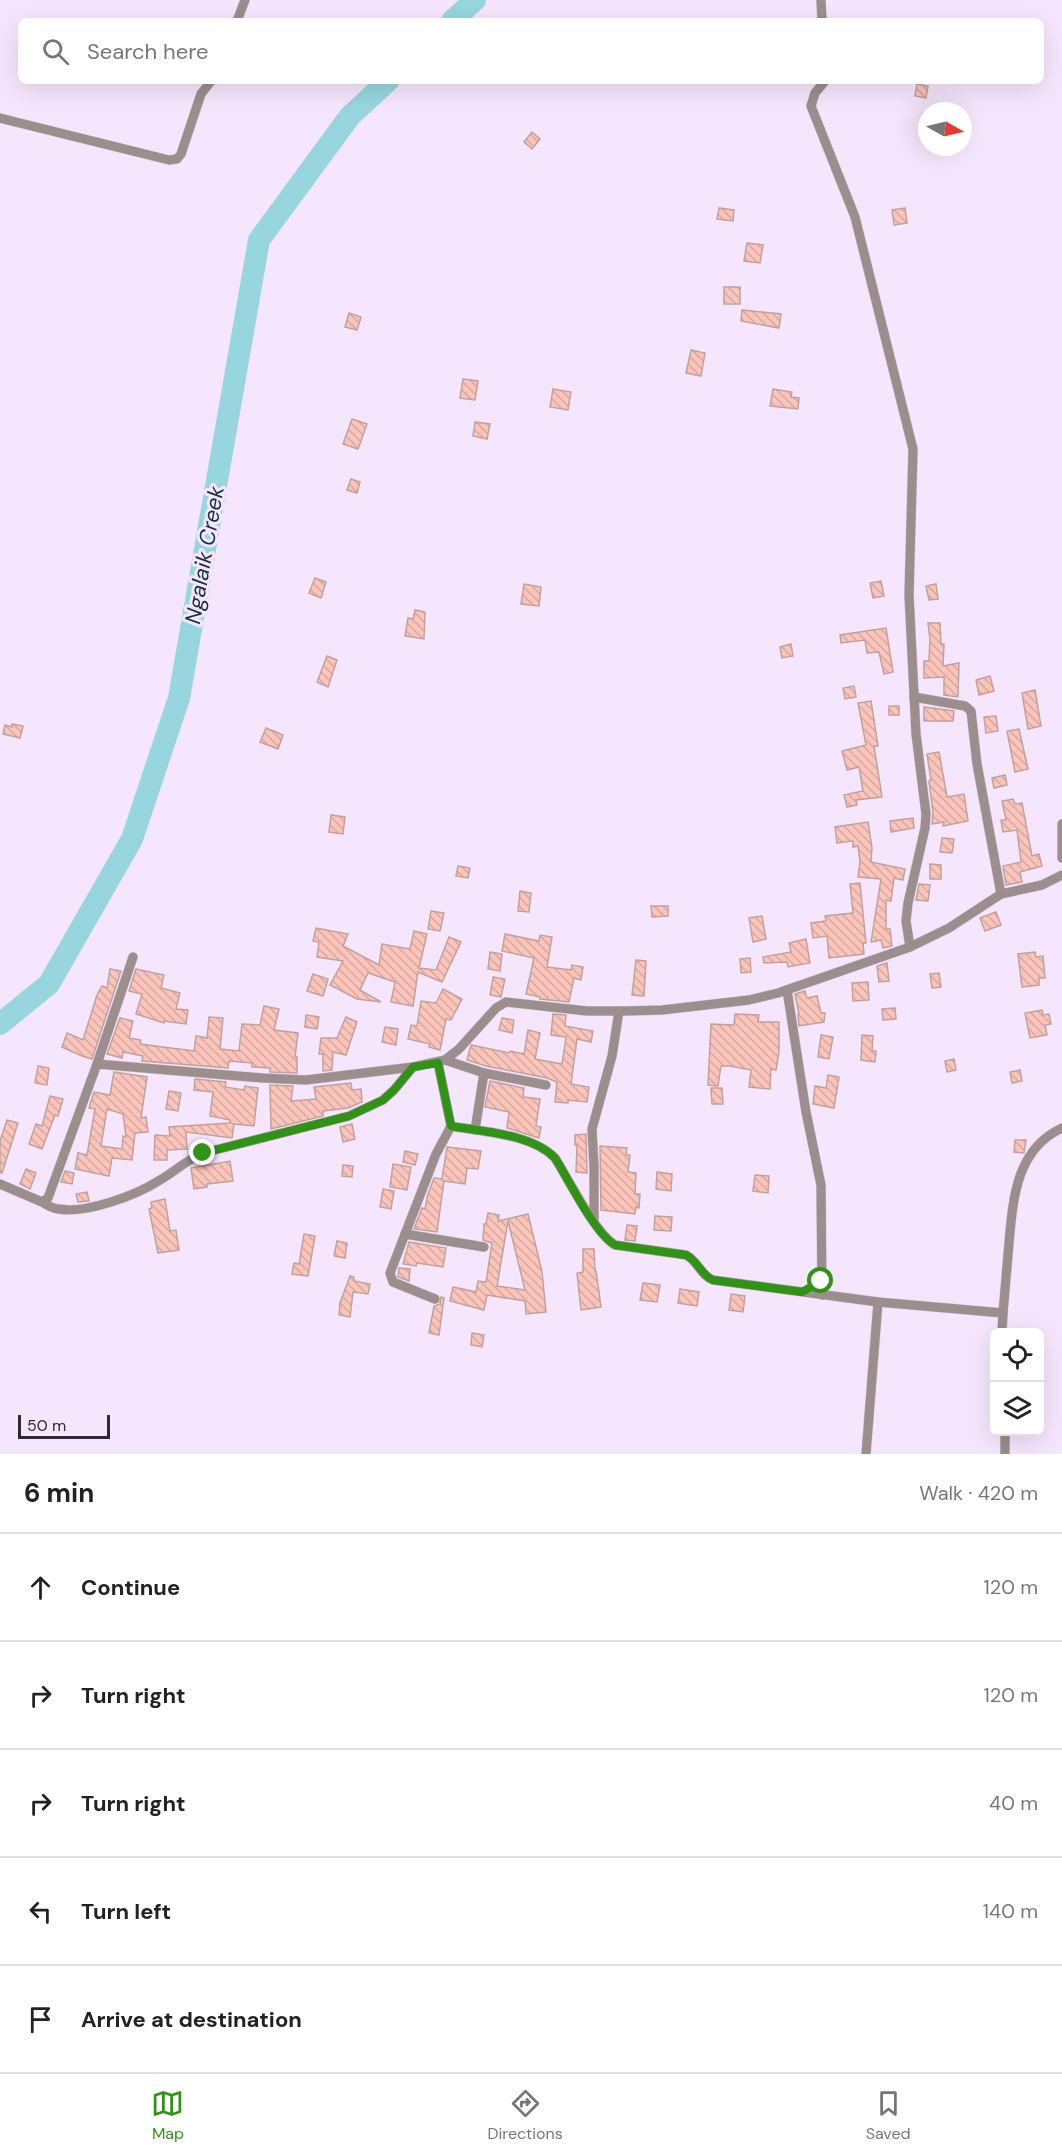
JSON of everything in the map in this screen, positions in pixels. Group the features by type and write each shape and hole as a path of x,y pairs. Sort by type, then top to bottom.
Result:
{"street":[{"path":"238,18 245,0"},
{"path":"820,0 822,18"},
{"path":"0,118 170,160 177,159 181,154 201,94 209,84"},
{"path":"822,84 815,93 811,106 855,217 913,449 909,595 919,766 926,828 908,903 906,921 910,947"},
{"path":"914,697 965,706 971,711 1001,894"},
{"path":"1062,824 1062,858"},
{"path":"97,1064 306,1080 413,1067 442,1061 459,1049 496,1008 506,1002 587,1011 619,1011 662,1010 738,1002 787,990 910,947 949,928 1001,894 1042,885 1062,875"},
{"path":"42,1202 52,1191 134,957"},
{"path":"787,990 806,1112 820,1178 822,1295"},
{"path":"594,1221 592,1130 612,1056 619,1011"},
{"path":"442,1061 484,1073 546,1085"},
{"path":"435,1299 393,1282 390,1278 391,1266 436,1154 451,1126 442,1061"},
{"path":"0,1184 59,1210 99,1205 122,1199 145,1189 203,1153 349,1116 383,1100 413,1067"},
{"path":"474,1130 484,1073"},
{"path":"451,1126 528,1140 547,1150 555,1158 608,1241 615,1245 686,1255 692,1258 704,1275 713,1280 878,1302 1003,1313"},
{"path":"1002,1328 1015,1192 1021,1172 1032,1152 1045,1138 1062,1128"},
{"path":"405,1234 484,1247"},
{"path":"802,1292 821,1281"},
{"path":"866,1454 878,1302"},
{"path":"1005,1436 1005,1454"}],"building":[{"path":"917,84 928,86 926,98 915,96"},
{"path":"532,132 540,139 532,149 524,142"},
{"path":"719,208 734,210 733,221 717,219"},
{"path":"905,208 907,223 894,225 892,210"},
{"path":"747,243 763,245 760,263 744,261"},
{"path":"724,287 740,287 740,304 724,304"},
{"path":"742,310 781,314 779,328 741,321"},
{"path":"349,313 361,317 357,330 345,327"},
{"path":"691,350 705,353 701,376 686,373"},
{"path":"463,379 478,381 475,400 460,398"},
{"path":"553,389 571,392 568,410 550,407"},
{"path":"773,389 792,392 791,397 799,398 798,409 770,406"},
{"path":"352,419 367,424 358,449 343,444"},
{"path":"475,422 490,424 487,439 473,436"},
{"path":"351,479 360,482 357,493 347,490"},
{"path":"315,578 326,582 321,598 309,593"},
{"path":"881,581 884,596 873,598 870,583"},
{"path":"524,584 541,587 539,606 521,604"},
{"path":"936,584 938,599 929,600 926,586"},
{"path":"415,610 425,612 424,639 405,636 408,618 413,619"},
{"path":"928,623 940,623 941,644 944,644 943,666 959,663 958,697 944,695 944,677 924,678 924,661 929,661"},
{"path":"886,628 893,672 884,674 879,652 867,653 865,640 841,643 840,635"},
{"path":"791,644 793,656 782,658 780,647"},
{"path":"327,656 337,660 328,687 317,682"},
{"path":"990,676 994,691 979,695 976,680"},
{"path":"854,686 856,697 845,699 843,688"},
{"path":"1035,690 1041,726 1028,729 1022,693"},
{"path":"871,701 878,746 874,746 882,797 856,800 857,805 847,807 844,795 863,791 859,767 847,770 842,751 866,745 858,703"},
{"path":"889,706 899,706 899,715 889,715"},
{"path":"924,707 954,711 953,721 924,721"},
{"path":"996,716 998,731 986,733 984,717"},
{"path":"12,724 23,726 20,738 3,734 5,725 12,727"},
{"path":"266,728 283,735 278,749 260,742"},
{"path":"1019,729 1028,769 1015,772 1007,731"},
{"path":"939,752 947,797 964,794 968,821 943,826 944,822 932,824 929,781 931,780 927,754"},
{"path":"1005,775 1007,785 994,788 992,778"},
{"path":"1013,799 1015,804 1022,803 1032,856 1039,854 1042,866 1020,872 1022,882 1006,885 1003,866 1021,862 1017,830 1003,832 1001,820 1006,820 1002,801"},
{"path":"331,815 345,817 343,834 329,832"},
{"path":"913,818 914,828 891,832 890,821"},
{"path":"868,822 872,848 871,862 905,869 903,880 894,878 891,901 886,900 886,929 890,929 892,946 883,948 881,940 871,942 881,879 858,877 860,862 858,846 853,847 853,841 837,843 835,827"},
{"path":"942,838 954,839 952,853 940,852"},
{"path":"930,864 941,865 941,879 930,879"},
{"path":"458,866 470,868 468,878 456,876"},
{"path":"860,883 866,943 863,943 864,954 829,958 827,936 813,938 811,923 826,921 825,916 853,913 850,884"},
{"path":"919,884 930,885 928,901 916,900"},
{"path":"520,891 531,893 529,912 518,911"},
{"path":"651,906 668,906 668,916 652,917"},
{"path":"431,911 444,913 440,931 428,929"},
{"path":"996,912 1001,925 985,931 980,918"},
{"path":"762,916 766,939 753,942 749,918"},
{"path":"316,928 348,934 343,946 379,965 382,944 410,949 414,931 427,934 419,968 436,970 449,937 461,942 442,982 418,972 413,1006 391,1002 395,982 368,973 360,990 381,1002 357,999 330,985 343,961 317,957 319,942 313,941"},
{"path":"505,934 539,941 540,935 552,937 547,967 571,970 572,965 583,967 581,980 574,978 569,1002 540,999 540,997 526,994 534,958 502,951"},
{"path":"806,939 810,963 788,967 787,962 764,963 763,957 791,952 789,943"},
{"path":"490,952 502,954 500,971 488,969"},
{"path":"1035,952 1036,957 1043,956 1045,978 1039,978 1039,985 1022,987 1018,954"},
{"path":"750,958 751,972 741,973 740,959"},
{"path":"636,960 646,961 644,996 632,995"},
{"path":"887,963 889,981 879,982 877,966"},
{"path":"110,969 121,971 92,1059 62,1047 67,1033 83,1040 97,995 102,986 107,988"},
{"path":"136,969 164,975 161,988 180,993 176,1009 188,1010 186,1024 164,1021 164,1023 136,1014 142,994 129,991"},
{"path":"939,973 941,987 932,988 930,974"},
{"path":"313,974 328,979 323,996 307,991"},
{"path":"493,977 505,979 501,997 490,995"},
{"path":"868,982 869,1000 853,1001 852,983"},
{"path":"443,989 462,999 451,1020 446,1019 440,1050 429,1047 430,1044 408,1039 411,1025 417,1026 421,1001 436,1003"},
{"path":"805,991 807,998 817,996 821,1013 825,1013 824,1022 799,1026 795,994"},
{"path":"264,1006 279,1009 274,1030 298,1033 295,1057 297,1057 297,1073 270,1072 270,1068 252,1067 252,1063 229,1061 228,1068 142,1061 143,1056 123,1052 122,1058 107,1054 120,1018 133,1021 129,1038 141,1040 140,1044 194,1051 196,1036 207,1038 209,1017 223,1018 220,1049 239,1051 242,1024 260,1025"},
{"path":"895,1008 896,1019 883,1020 882,1009"},
{"path":"1042,1010 1043,1015 1049,1014 1051,1024 1045,1025 1047,1035 1030,1038 1025,1013"},
{"path":"553,1014 566,1015 565,1026 593,1031 591,1042 577,1039 571,1084 589,1087 587,1102 568,1100 568,1103 555,1102 557,1082 467,1060 471,1045 524,1054 528,1030 540,1033 535,1059 562,1064 566,1037 551,1035"},
{"path":"735,1014 759,1015 758,1022 779,1022 779,1051 776,1070 771,1069 770,1089 749,1087 751,1070 730,1066 721,1066 718,1086 708,1085 711,1024 734,1025"},
{"path":"306,1015 319,1017 317,1029 305,1027"},
{"path":"346,1017 357,1022 346,1055 333,1052 332,1070 323,1071 323,1054 319,1054 321,1038 337,1038"},
{"path":"502,1018 514,1020 512,1033 499,1030"},
{"path":"385,1027 398,1029 396,1045 382,1042"},
{"path":"821,1035 833,1037 829,1059 818,1057"},
{"path":"862,1035 873,1036 872,1051 876,1051 875,1062 861,1060"},
{"path":"954,1059 956,1070 947,1072 945,1061"},
{"path":"38,1066 49,1068 47,1085 35,1083"},
{"path":"1020,1070 1022,1081 1012,1083 1010,1072"},
{"path":"114,1072 147,1077 141,1118 146,1117 148,1132 135,1133 132,1160 112,1158 109,1176 75,1169 78,1153 87,1155 95,1109 89,1108 94,1092 110,1095","holes":["107,1109 123,1114 126,1137 123,1136 122,1149 101,1146"]},
{"path":"828,1075 839,1077 834,1108 813,1104 815,1086 826,1088"},
{"path":"195,1079 226,1082 225,1087 244,1090 245,1086 258,1088 254,1126 234,1124 232,1138 186,1132 187,1149 167,1150 167,1160 154,1160 155,1135 170,1136 169,1127 230,1123 230,1120 210,1116 213,1092 194,1090"},
{"path":"490,1081 524,1088 523,1097 540,1099 536,1126 541,1127 539,1138 507,1128 509,1112 485,1107"},
{"path":"351,1083 352,1090 361,1089 362,1102 348,1108 323,1111 323,1116 271,1129 270,1085 293,1086 291,1101 316,1099 314,1087"},
{"path":"711,1088 722,1088 723,1104 712,1104"},
{"path":"169,1091 181,1093 178,1111 166,1109"},
{"path":"50,1096 63,1099 58,1116 55,1115 42,1149 29,1144 36,1124 42,1126"},
{"path":"7,1120 18,1123 2,1173 0,1173 0,1141"},
{"path":"352,1124 355,1139 343,1142 340,1127"},
{"path":"586,1134 587,1173 576,1172 575,1135"},
{"path":"1015,1140 1026,1140 1024,1153 1014,1152"},
{"path":"600,1146 627,1148 626,1155 630,1155 628,1172 636,1173 635,1194 640,1194 639,1208 636,1207 635,1214 601,1210"},
{"path":"447,1147 481,1151 478,1169 467,1168 465,1184 444,1181 437,1232 414,1229 422,1208 425,1209 434,1178 442,1179"},
{"path":"405,1151 418,1154 415,1165 403,1162"},
{"path":"230,1161 233,1181 207,1184 207,1187 194,1189 191,1168"},
{"path":"393,1164 411,1167 407,1190 390,1187"},
{"path":"343,1165 353,1166 352,1177 342,1176"},
{"path":"26,1169 36,1173 30,1189 20,1184"},
{"path":"65,1171 74,1173 72,1184 61,1182"},
{"path":"657,1172 672,1174 671,1191 656,1189"},
{"path":"755,1175 769,1176 768,1193 753,1191"},
{"path":"383,1189 394,1191 391,1209 380,1207"},
{"path":"87,1192 89,1201 78,1202 76,1194"},
{"path":"165,1199 170,1231 176,1230 179,1250 158,1253 149,1209 152,1208 151,1202"},
{"path":"488,1213 499,1215 498,1221 528,1214 542,1272 546,1312 526,1314 525,1301 487,1295 484,1310 450,1301 453,1287 476,1292 478,1281 486,1282 492,1243 483,1240 484,1224 486,1224","holes":["508,1221 525,1290 497,1286"]},
{"path":"655,1216 672,1217 671,1231 654,1230"},
{"path":"627,1225 637,1226 635,1241 625,1240"},
{"path":"304,1234 315,1236 308,1276 292,1274 294,1263 299,1264"},
{"path":"337,1241 347,1243 345,1258 334,1256"},
{"path":"409,1242 446,1248 443,1267 417,1263 416,1266 403,1264"},
{"path":"583,1249 594,1249 601,1307 581,1310 577,1273 583,1272"},
{"path":"399,1268 410,1269 409,1281 398,1277"},
{"path":"350,1276 354,1277 354,1281 370,1284 368,1294 353,1292 350,1317 339,1315 340,1303"},
{"path":"643,1283 660,1285 657,1302 640,1300"},
{"path":"680,1289 699,1292 697,1306 678,1303"},
{"path":"731,1294 745,1296 743,1312 729,1310"},
{"path":"441,1297 444,1298 439,1335 429,1333 434,1306 440,1304"},
{"path":"472,1333 484,1335 482,1347 471,1345"}],"waterway":[{"name":"Ngalaik Creek","path":"455,18 475,0"},
{"name":"Ngalaik Creek","path":"0,1024 49,984 132,839 179,698 259,240 350,116 385,84"}],"route":[{"path":"203,1153 349,1116 383,1100 413,1067 438,1063 451,1126 528,1140 547,1150 555,1158 608,1241 615,1245 623,1248 681,1253 692,1258 704,1275 713,1280 802,1292 821,1281"}]}
